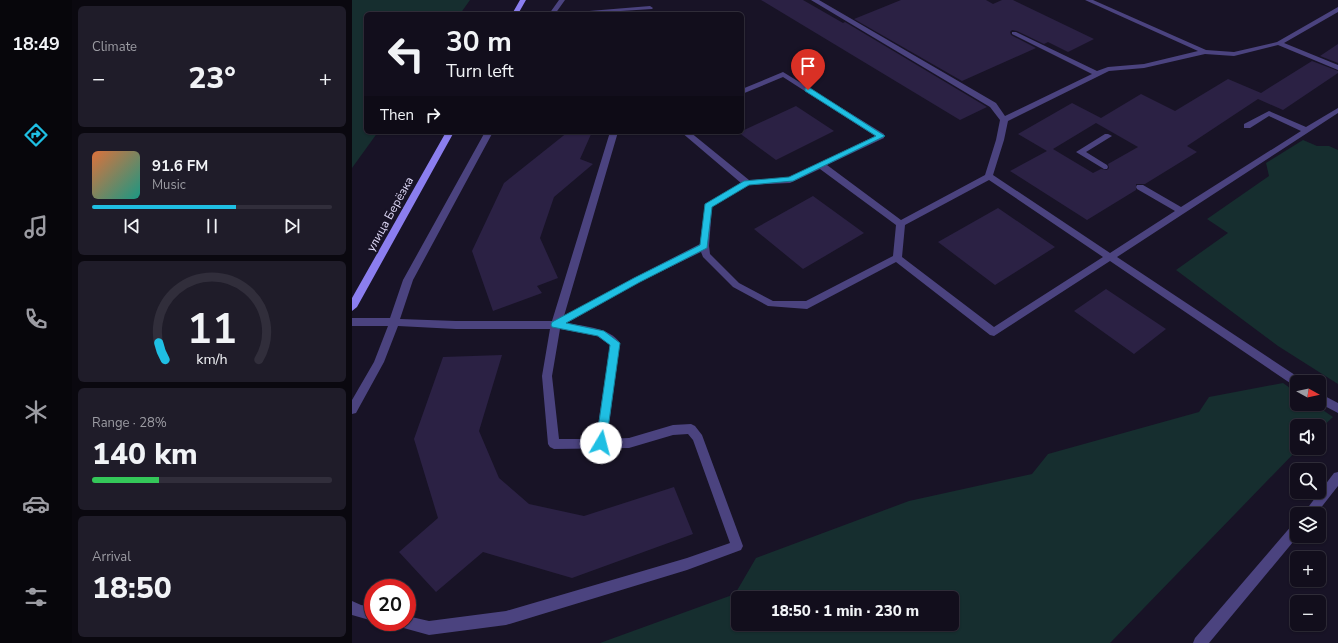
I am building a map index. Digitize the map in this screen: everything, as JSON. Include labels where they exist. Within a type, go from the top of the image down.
[{"type":"main road","points":[[516,12],[523,0]]},
{"type":"main road","name":"улица Берёзка","points":[[352,307],[449,134]]},
{"type":"street","points":[[553,12],[562,0]]},
{"type":"street","points":[[594,12],[611,10],[649,11],[654,0]]},
{"type":"street","points":[[814,0],[993,105],[1004,120],[1000,140],[989,176],[901,224]]},
{"type":"street","points":[[1088,0],[1205,52]]},
{"type":"street","points":[[1004,120],[1108,69],[1144,66],[1205,52],[1234,54],[1279,43],[1338,9]]},
{"type":"street","points":[[1014,33],[1097,74]]},
{"type":"street","points":[[1279,43],[1338,68]]},
{"type":"street","points":[[744,91],[783,74],[881,136],[822,166],[790,180],[747,183],[708,206],[704,246],[706,255],[736,285],[771,304],[806,304],[897,258]]},
{"type":"street","points":[[897,258],[994,332],[1338,110]]},
{"type":"street","points":[[1247,126],[1269,113],[1306,130]]},
{"type":"street","points":[[352,410],[379,362],[408,280],[489,134]]},
{"type":"street","points":[[416,625],[429,628],[506,618],[687,564],[737,546],[698,438],[691,429],[673,430],[629,443],[554,444],[547,376],[556,325],[613,134]]},
{"type":"street","points":[[687,134],[747,183]]},
{"type":"street","points":[[1104,167],[1080,152],[1108,136]]},
{"type":"street","points":[[822,166],[901,224]]},
{"type":"street","points":[[989,176],[1290,377]]},
{"type":"street","points":[[1140,187],[1182,211]]},
{"type":"street","points":[[897,258],[901,224]]},
{"type":"street","points":[[556,325],[637,280],[704,246]]},
{"type":"street","points":[[352,322],[394,322],[456,325],[556,325],[600,333],[615,343],[601,443]]},
{"type":"street","points":[[1326,402],[1338,410]]},
{"type":"street","points":[[1314,507],[1338,477]]},
{"type":"street","points":[[1200,643],[1290,536]]},
{"type":"street","points":[[352,607],[358,611],[364,612]]},
{"type":"green space","points":[[352,0],[470,0],[461,12],[364,12],[364,134],[377,134],[352,168]]},
{"type":"green space","points":[[1303,140],[1317,146],[1329,146],[1338,150],[1338,384],[1278,346],[1176,270],[1228,233],[1207,219],[1269,176],[1266,163]]},
{"type":"green space","points":[[1283,383],[1290,388],[1290,411],[1324,411],[1333,417],[1326,424],[1326,419],[1290,419],[1290,455],[1292,455],[1110,643],[600,643],[731,595],[731,631],[959,631],[959,591],[737,591],[756,558],[909,501],[1032,474],[1048,454],[1199,412],[1209,397]]},
{"type":"building","points":[[761,0],[803,0],[843,23],[845,22],[987,107],[960,120]]},
{"type":"building","points":[[901,0],[986,0],[993,4],[1002,0],[1013,0],[1094,39],[1068,52],[1048,42],[1044,44],[1012,30],[1010,32],[1011,35],[1036,48],[962,81],[854,19]]},
{"type":"building","points":[[1338,44],[1338,63],[1320,56]]},
{"type":"building","points":[[1312,61],[1338,71],[1338,73],[1283,110],[1258,99],[1187,146],[1197,152],[1145,184],[1136,184],[1136,190],[1087,220],[1010,171],[1047,151],[1018,134],[1072,103],[1101,118],[1141,94],[1175,111],[1228,79],[1261,93]],"holes":[[[1096,123],[1138,147],[1108,164],[1109,168],[1107,170],[1101,169],[1093,173],[1053,149]]]},
{"type":"building","points":[[796,106],[834,131],[776,160],[741,134],[744,134],[744,130]]},
{"type":"building","points":[[565,134],[591,134],[580,159],[593,164],[554,197],[540,238],[558,278],[537,286],[542,293],[493,311],[472,251],[504,183]]},
{"type":"building","points":[[813,196],[864,233],[803,269],[754,229]]},
{"type":"building","points":[[998,208],[1055,247],[995,285],[938,242]]},
{"type":"building","points":[[1106,289],[1166,329],[1134,354],[1074,311]]},
{"type":"building","points":[[502,355],[479,431],[499,478],[529,504],[584,516],[674,487],[693,534],[572,578],[483,552],[436,592],[399,552],[438,518],[414,439],[443,357]]},
{"type":"route","points":[[601,443],[615,343],[600,333],[556,325],[637,280],[704,246],[708,206],[747,183],[790,180],[822,166],[881,136],[808,90]]}]
